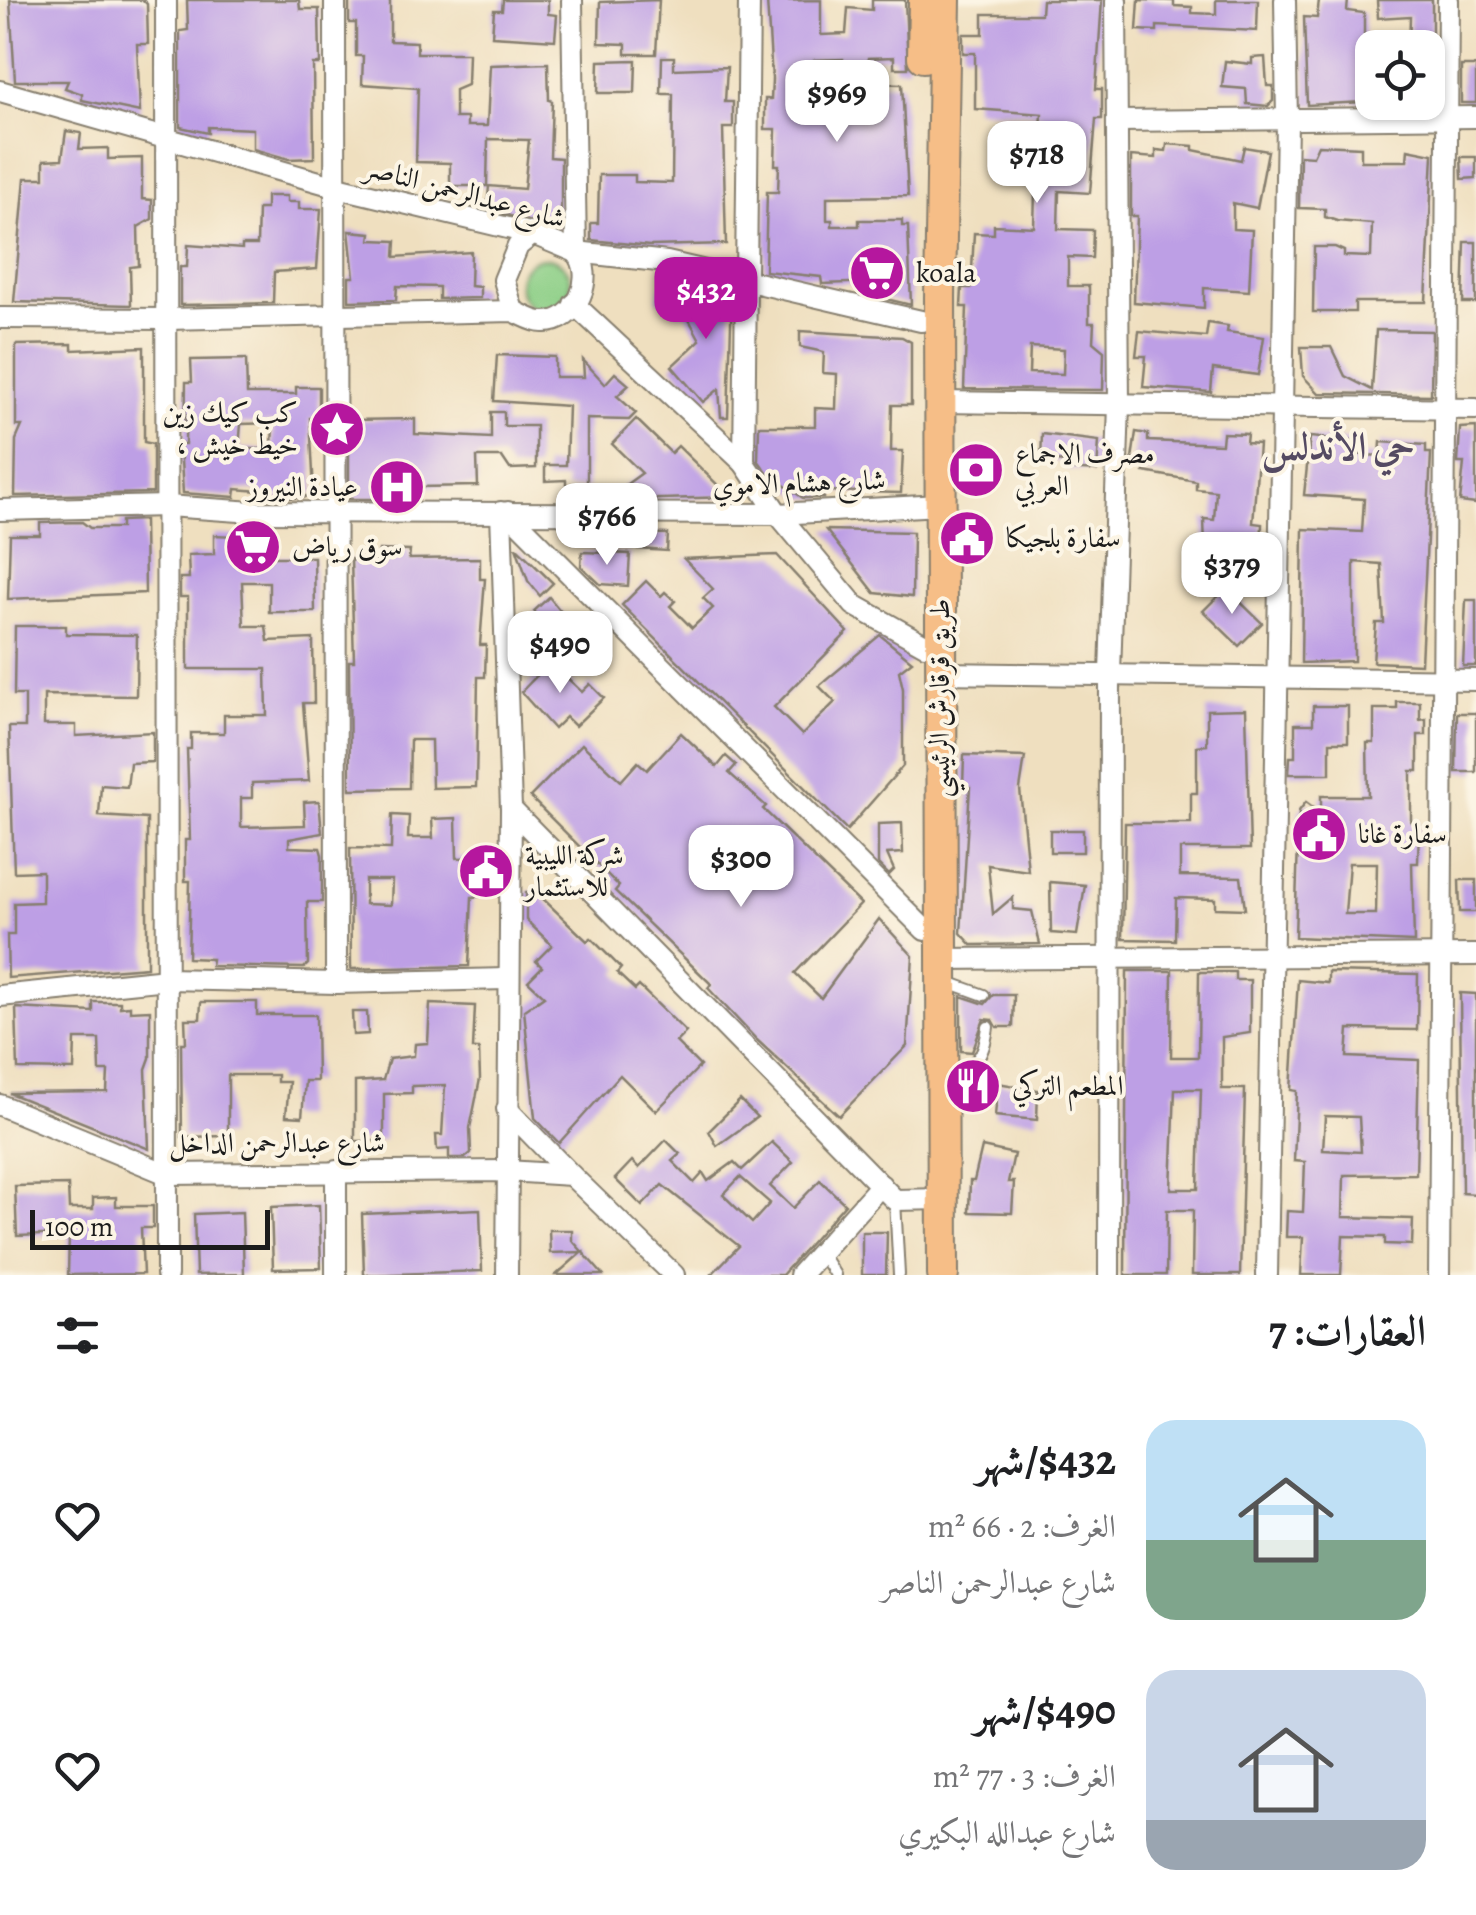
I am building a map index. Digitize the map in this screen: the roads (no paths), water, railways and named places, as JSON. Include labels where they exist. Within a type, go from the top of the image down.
[{"type":"main road","name":"طريق قرقارش الرئيسي","points":[[924,0],[921,320],[941,673],[944,1070],[911,1196],[943,1275]]},
{"type":"main road","name":"طريق قرقارش الرئيسي","points":[[926,1275],[911,1196],[924,930],[925,645],[940,402],[945,0]]},
{"type":"street","points":[[166,0],[167,1275]]},
{"type":"street","points":[[335,0],[334,314],[339,514],[336,983]]},
{"type":"street","points":[[0,318],[167,319],[513,311],[548,323],[574,304],[587,280],[585,262],[576,252],[572,0]]},
{"type":"street","points":[[744,463],[749,0]]},
{"type":"street","points":[[1109,1275],[1110,673],[1120,404],[1116,0]]},
{"type":"street","points":[[1267,1275],[1287,120],[1285,0]]},
{"type":"street","points":[[1439,1275],[1438,954],[1446,679],[1443,408],[1448,0]]},
{"type":"street","name":"شارع عبدالرحمن الناصر","points":[[0,92],[336,187],[533,234],[576,252],[667,262],[748,284],[921,320]]},
{"type":"street","points":[[1120,122],[1476,117]]},
{"type":"street","points":[[513,311],[504,280],[518,246],[533,234]]},
{"type":"street","points":[[574,304],[744,463],[778,514],[854,605],[925,645]]},
{"type":"street","points":[[940,402],[1476,408]]},
{"type":"street","name":"شارع هشام الاموي","points":[[0,510],[167,506],[339,514],[778,514],[933,505]]},
{"type":"street","points":[[504,512],[511,808],[508,1275]]},
{"type":"street","points":[[504,512],[924,930]]},
{"type":"street","points":[[941,673],[1476,680]]},
{"type":"street","points":[[511,808],[911,1196],[821,1253],[800,1275]]},
{"type":"street","points":[[941,969],[1111,958],[1476,954]]},
{"type":"street","points":[[0,996],[168,979],[336,983],[507,980]]},
{"type":"street","name":"شارع عبدالرحمن الداخل","points":[[0,1105],[167,1174],[507,1171],[571,1175]]},
{"type":"street","points":[[507,1109],[674,1275]]},
{"type":"street","points":[[336,1171],[336,1275]]},
{"type":"lane","points":[[941,969],[984,995]]},
{"type":"lane","points":[[944,1070],[970,1068],[980,1058],[988,1027]]},
{"type":"lane","points":[[898,1275],[911,1196]]},
{"type":"lane","points":[[821,1253],[835,1275]]},
{"type":"place","name":"koala","points":[[877,273]]},
{"type":"place","name":"كب كيك زين ، خيط خيش","points":[[337,429]]},
{"type":"place","name":"مصرف الاجماع العربي","points":[[976,470]]},
{"type":"place","name":"عيادة النيروز","points":[[397,487]]},
{"type":"place","name":"سفارة بلجيكا","points":[[967,538]]},
{"type":"place","name":"سوق رياض","points":[[253,547]]},
{"type":"place","name":"سفارة غانا","points":[[1319,834]]},
{"type":"place","name":"شركة الليبية للاستثمار","points":[[486,871]]},
{"type":"place","name":"المطعم التركي","points":[[973,1086]]},
{"type":"district","name":"حي الأندلس","points":[[1338,446]]}]
